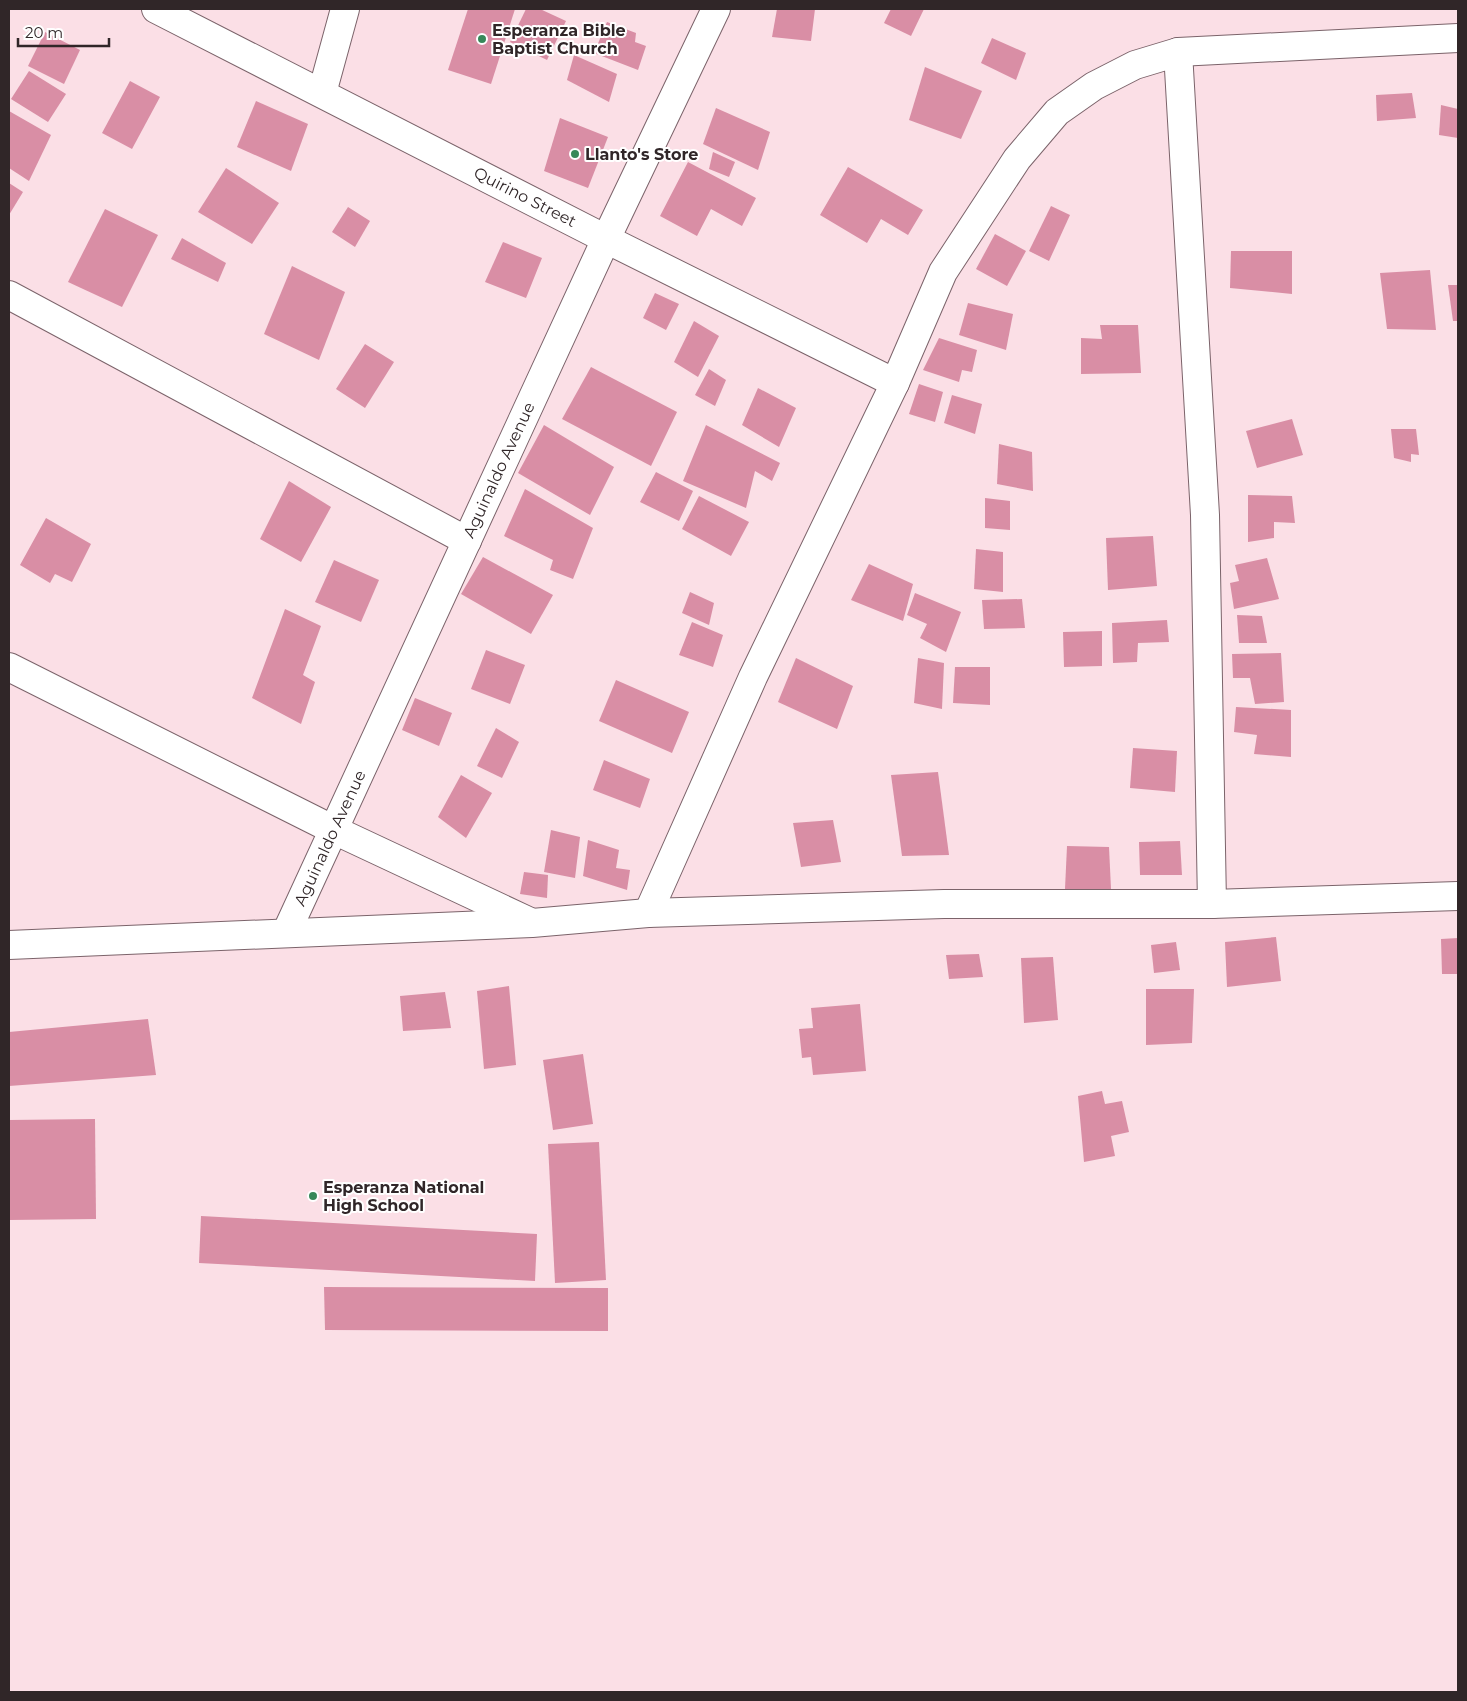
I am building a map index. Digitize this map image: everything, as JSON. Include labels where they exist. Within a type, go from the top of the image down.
[{"type":"street","name":"Quirino Street","points":[[156,9],[606,239],[895,383]]},
{"type":"street","points":[[322,93],[345,9]]},
{"type":"street","name":"Aguinaldo Avenue","points":[[286,934],[606,239],[716,9]]},
{"type":"street","points":[[648,913],[753,677],[895,383],[944,272],[1017,159],[1057,112],[1094,86],[1135,65],[1178,52],[1458,38]]},
{"type":"street","points":[[1178,52],[1205,515],[1212,904]]},
{"type":"street","points":[[9,295],[467,541]]},
{"type":"street","points":[[9,666],[334,830],[532,923]]},
{"type":"street","points":[[9,945],[532,923],[648,913],[944,904],[1212,904],[1458,896]]},
{"type":"building","name":"Esperanza Bible Baptist Church","points":[[468,9],[515,9],[491,84],[448,70]]},
{"type":"building","points":[[526,9],[540,9],[566,21],[547,60],[510,42]]},
{"type":"building","points":[[777,9],[815,9],[811,41],[772,37]]},
{"type":"building","points":[[891,9],[924,9],[911,36],[884,23]]},
{"type":"building","points":[[607,22],[636,33],[635,42],[646,46],[638,70],[594,53]]},
{"type":"building","points":[[45,32],[80,50],[64,84],[28,66]]},
{"type":"building","points":[[992,38],[1026,53],[1016,80],[981,63]]},
{"type":"building","points":[[574,55],[617,74],[609,102],[567,80]]},
{"type":"building","points":[[925,67],[982,91],[961,139],[909,120]]},
{"type":"building","points":[[29,71],[66,94],[48,122],[11,99]]},
{"type":"building","points":[[130,81],[160,97],[132,149],[102,133]]},
{"type":"building","points":[[1412,93],[1416,118],[1377,121],[1376,95]]},
{"type":"building","points":[[256,101],[308,124],[291,171],[237,147]]},
{"type":"building","points":[[1441,105],[1458,109],[1458,138],[1439,135]]},
{"type":"building","points":[[716,108],[770,132],[758,170],[703,144]]},
{"type":"building","points":[[9,111],[51,135],[29,181],[9,168]]},
{"type":"building","name":"Llanto's Store","points":[[560,118],[608,137],[588,188],[544,171]]},
{"type":"building","points":[[713,152],[735,162],[729,177],[709,169]]},
{"type":"building","points":[[688,162],[756,198],[742,226],[711,209],[697,236],[660,216]]},
{"type":"building","points":[[848,167],[923,210],[908,235],[881,219],[867,243],[820,215]]},
{"type":"building","points":[[226,168],[279,203],[252,244],[198,212]]},
{"type":"building","points":[[9,183],[23,192],[9,215]]},
{"type":"building","points":[[1051,206],[1070,215],[1049,261],[1029,251]]},
{"type":"building","points":[[348,207],[370,221],[355,247],[332,232]]},
{"type":"building","points":[[105,209],[158,235],[122,307],[68,282]]},
{"type":"building","points":[[995,234],[1026,251],[1007,286],[976,269]]},
{"type":"building","points":[[182,238],[226,263],[218,282],[171,259]]},
{"type":"building","points":[[503,242],[542,258],[526,298],[485,282]]},
{"type":"building","points":[[1231,251],[1292,251],[1292,294],[1230,288]]},
{"type":"building","points":[[292,266],[345,292],[319,360],[264,334]]},
{"type":"building","points":[[1430,270],[1436,330],[1387,329],[1380,273]]},
{"type":"building","points":[[1448,285],[1458,285],[1458,321],[1453,321]]},
{"type":"building","points":[[655,293],[679,304],[666,330],[643,318]]},
{"type":"building","points":[[968,303],[1013,314],[1006,350],[959,335]]},
{"type":"building","points":[[694,321],[719,336],[698,377],[674,362]]},
{"type":"building","points":[[1100,325],[1138,325],[1141,373],[1081,374],[1081,338],[1102,339]]},
{"type":"building","points":[[939,338],[977,350],[972,372],[962,370],[959,382],[923,370]]},
{"type":"building","points":[[365,344],[394,362],[365,408],[336,389]]},
{"type":"building","points":[[591,367],[677,412],[651,466],[562,419]]},
{"type":"building","points":[[709,369],[726,380],[715,406],[695,395]]},
{"type":"building","points":[[919,384],[943,392],[935,422],[909,414]]},
{"type":"building","points":[[758,388],[796,408],[779,447],[742,425]]},
{"type":"building","points":[[952,395],[982,404],[975,434],[944,423]]},
{"type":"building","points":[[1292,419],[1303,455],[1257,468],[1246,431]]},
{"type":"building","points":[[544,425],[614,467],[590,515],[518,473]]},
{"type":"building","points":[[706,425],[780,463],[772,481],[755,471],[746,508],[683,481]]},
{"type":"building","points":[[1391,429],[1416,429],[1419,455],[1411,454],[1411,462],[1394,458]]},
{"type":"building","points":[[999,444],[1032,452],[1033,491],[997,484]]},
{"type":"building","points":[[656,472],[693,491],[679,521],[640,502]]},
{"type":"building","points":[[289,481],[331,507],[301,562],[260,539]]},
{"type":"building","points":[[525,489],[593,528],[573,579],[550,570],[553,560],[504,536]]},
{"type":"building","points":[[1248,495],[1292,496],[1295,523],[1274,522],[1274,538],[1248,542]]},
{"type":"building","points":[[699,496],[749,522],[731,556],[682,529]]},
{"type":"building","points":[[985,498],[1010,501],[1010,530],[985,528]]},
{"type":"building","points":[[46,518],[91,544],[72,582],[55,574],[50,583],[20,565]]},
{"type":"building","points":[[1153,536],[1157,586],[1108,590],[1106,538]]},
{"type":"building","points":[[976,549],[1003,552],[1003,592],[974,589]]},
{"type":"building","points":[[483,557],[553,595],[531,634],[461,594]]},
{"type":"building","points":[[1267,558],[1279,599],[1234,609],[1230,583],[1239,581],[1235,565]]},
{"type":"building","points":[[334,560],[379,580],[361,622],[315,602]]},
{"type":"building","points":[[869,564],[913,584],[903,621],[851,600]]},
{"type":"building","points":[[690,592],[714,603],[709,625],[682,613]]},
{"type":"building","points":[[915,593],[961,612],[946,652],[920,638],[927,624],[907,615]]},
{"type":"building","points":[[1022,599],[1025,628],[984,629],[982,600]]},
{"type":"building","points":[[285,609],[321,626],[303,675],[315,682],[301,724],[252,698]]},
{"type":"building","points":[[1237,615],[1262,616],[1267,643],[1239,643]]},
{"type":"building","points":[[1167,620],[1169,642],[1138,643],[1137,662],[1113,663],[1112,623]]},
{"type":"building","points":[[692,622],[723,635],[713,667],[679,655]]},
{"type":"building","points":[[1102,631],[1102,666],[1064,667],[1063,632]]},
{"type":"building","points":[[486,650],[525,665],[510,704],[471,689]]},
{"type":"building","points":[[1281,653],[1284,702],[1255,704],[1250,678],[1233,678],[1232,654]]},
{"type":"building","points":[[796,658],[853,686],[837,729],[778,702]]},
{"type":"building","points":[[918,658],[944,663],[942,709],[914,703]]},
{"type":"building","points":[[955,667],[990,667],[990,705],[953,703]]},
{"type":"building","points":[[616,680],[689,712],[672,753],[599,721]]},
{"type":"building","points":[[415,698],[452,713],[439,746],[402,730]]},
{"type":"building","points":[[1236,707],[1291,710],[1291,757],[1254,754],[1257,735],[1234,732]]},
{"type":"building","points":[[496,728],[519,742],[502,778],[477,766]]},
{"type":"building","points":[[1133,748],[1177,751],[1175,792],[1130,788]]},
{"type":"building","points":[[604,760],[650,779],[640,808],[593,790]]},
{"type":"building","points":[[938,772],[949,855],[902,856],[891,775]]},
{"type":"building","points":[[461,775],[492,793],[466,838],[438,817]]},
{"type":"building","points":[[833,820],[841,862],[801,867],[793,823]]},
{"type":"building","points":[[551,830],[580,837],[575,878],[544,872]]},
{"type":"building","points":[[588,840],[619,850],[616,868],[630,870],[627,890],[583,876]]},
{"type":"building","points":[[1180,841],[1182,875],[1140,875],[1139,842]]},
{"type":"building","points":[[1067,846],[1109,847],[1111,889],[1065,889]]},
{"type":"building","points":[[524,872],[548,875],[547,898],[520,894]]},
{"type":"building","points":[[1276,937],[1281,981],[1227,987],[1225,942]]},
{"type":"building","points":[[1458,938],[1458,974],[1442,974],[1441,939]]},
{"type":"building","points":[[1176,942],[1180,970],[1154,973],[1151,945]]},
{"type":"building","points":[[979,954],[983,977],[949,979],[946,955]]},
{"type":"building","points":[[1053,957],[1058,1020],[1024,1023],[1021,958]]},
{"type":"building","points":[[509,986],[516,1065],[484,1069],[477,991]]},
{"type":"building","points":[[1146,989],[1194,989],[1192,1043],[1146,1045]]},
{"type":"building","points":[[445,992],[451,1028],[403,1031],[400,996]]},
{"type":"building","points":[[860,1004],[866,1071],[813,1075],[811,1057],[802,1058],[799,1029],[813,1028],[811,1008]]},
{"type":"building","points":[[148,1019],[156,1075],[9,1086],[9,1032]]},
{"type":"building","points":[[583,1054],[593,1124],[553,1130],[543,1060]]},
{"type":"building","points":[[1102,1091],[1105,1104],[1122,1101],[1129,1132],[1111,1136],[1115,1156],[1084,1162],[1078,1096]]},
{"type":"building","points":[[95,1119],[96,1219],[9,1220],[9,1120]]},
{"type":"building","points":[[599,1142],[606,1280],[555,1283],[548,1144]]},
{"type":"building","points":[[201,1216],[537,1234],[535,1281],[199,1263]]},
{"type":"building","points":[[324,1287],[608,1288],[608,1331],[325,1330]]},
{"type":"place","name":"Esperanza Bible Baptist Church","points":[[482,39]]},
{"type":"place","name":"Llanto's Store","points":[[575,154]]},
{"type":"place","name":"Esperanza National High School","points":[[313,1196]]}]
